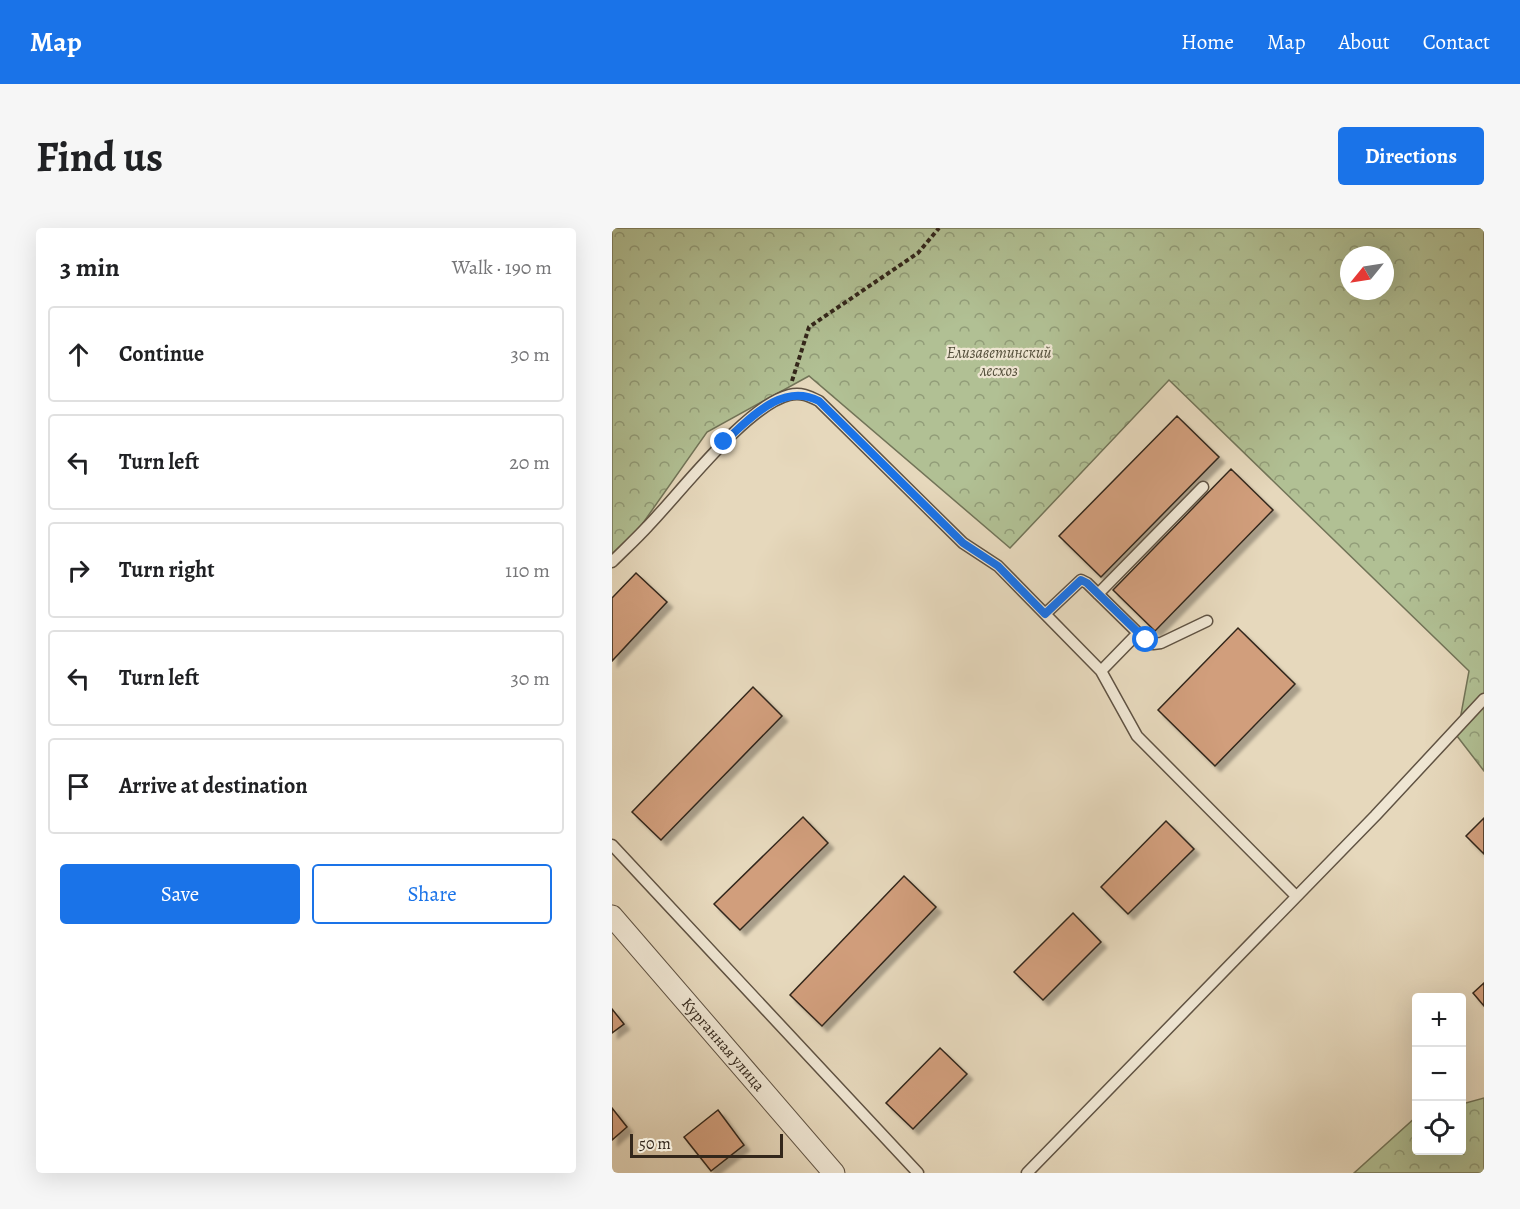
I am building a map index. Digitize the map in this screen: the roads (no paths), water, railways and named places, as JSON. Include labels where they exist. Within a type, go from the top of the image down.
[{"type":"street","name":"Курганная улица","points":[[612,916],[834,1173]]},
{"type":"lane","points":[[612,562],[648,527],[724,442],[758,412],[788,395],[805,394],[819,401],[963,543],[998,566],[1101,671],[1137,736],[1296,896]]},
{"type":"lane","points":[[1098,594],[1203,487]]},
{"type":"lane","points":[[1045,614],[1081,580],[1153,644],[1161,643],[1207,621]]},
{"type":"lane","points":[[1101,671],[1138,633]]},
{"type":"lane","points":[[1027,1173],[1484,699]]},
{"type":"lane","points":[[612,845],[918,1173]]},
{"type":"park label","name":"Елизаветинский лесхоз","points":[[999,362]]}]
